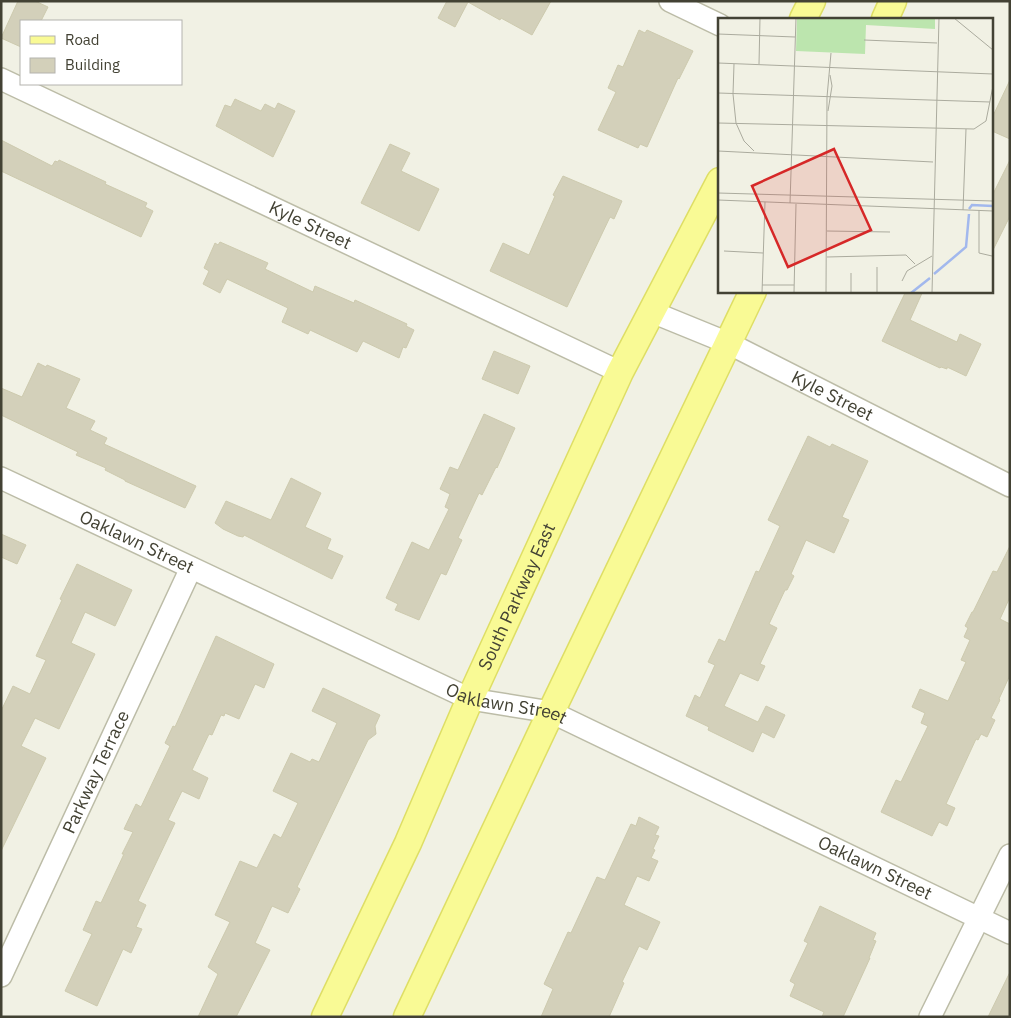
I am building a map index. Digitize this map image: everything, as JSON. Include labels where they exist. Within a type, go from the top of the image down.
[{"type":"main road","points":[[804,18],[812,1]]},
{"type":"main road","points":[[885,18],[893,1]]},
{"type":"main road","name":"South Parkway East","points":[[324,1017],[408,843],[470,699],[620,372],[718,185]]},
{"type":"main road","points":[[407,1017],[550,712],[753,292]]},
{"type":"street","points":[[670,1],[718,24]]},
{"type":"street","name":"Kyle Street","points":[[1,78],[620,372]]},
{"type":"street","name":"Kyle Street","points":[[652,312],[728,343],[1010,486]]},
{"type":"street","name":"Oaklawn Street","points":[[1,478],[470,699],[550,712],[1010,933]]},
{"type":"street","name":"Parkway Terrace","points":[[1,976],[191,568]]},
{"type":"street","points":[[930,1017],[1010,855]]},
{"type":"building","points":[[18,1],[35,1],[48,7],[42,20],[20,20],[20,47],[1,38]]},
{"type":"building","points":[[447,1],[551,1],[532,35],[468,2],[455,27],[438,18]]},
{"type":"building","points":[[639,30],[645,33],[647,30],[693,51],[678,78],[647,147],[640,144],[638,148],[598,130],[616,92],[608,88],[618,65],[623,67]]},
{"type":"building","points":[[1010,80],[1010,139],[994,132],[994,114]]},
{"type":"building","points":[[235,99],[261,111],[265,104],[275,109],[278,103],[295,111],[273,157],[216,126],[225,105],[231,107]]},
{"type":"building","points":[[1,140],[52,166],[55,161],[58,162],[59,160],[147,203],[145,207],[153,211],[141,237],[1,171]]},
{"type":"building","points":[[390,144],[410,153],[401,171],[439,189],[419,231],[361,203]]},
{"type":"building","points":[[1010,160],[1010,216],[994,248],[994,192]]},
{"type":"building","points":[[563,176],[622,201],[614,219],[610,217],[567,307],[490,271],[503,243],[529,255],[555,196],[553,195]]},
{"type":"building","points":[[220,242],[268,263],[265,269],[313,292],[315,286],[354,303],[355,300],[407,324],[406,326],[414,330],[406,348],[403,347],[399,358],[363,341],[357,352],[310,330],[308,334],[282,322],[288,308],[227,279],[220,293],[203,284],[209,271],[204,268],[215,243],[218,245]]},
{"type":"building","points":[[906,292],[923,292],[910,320],[957,342],[960,334],[981,344],[966,376],[947,367],[947,369],[940,368],[882,341]]},
{"type":"building","points":[[494,351],[530,366],[518,394],[482,379]]},
{"type":"building","points":[[38,363],[80,379],[66,408],[95,421],[90,430],[107,438],[104,444],[196,486],[185,508],[125,481],[105,470],[106,468],[76,455],[78,452],[1,415],[1,388],[22,397]]},
{"type":"building","points":[[484,414],[515,428],[497,468],[482,495],[479,493],[458,538],[462,540],[446,575],[441,573],[419,620],[395,610],[398,604],[386,598],[412,542],[429,550],[449,509],[445,507],[450,494],[440,489],[450,467],[458,470]]},
{"type":"building","points":[[808,436],[830,447],[832,444],[868,461],[842,517],[849,520],[834,553],[806,540],[791,574],[794,576],[787,590],[785,590],[769,624],[777,628],[760,664],[765,666],[758,681],[740,673],[724,706],[758,722],[766,706],[785,715],[774,738],[762,732],[753,752],[708,730],[709,727],[686,716],[695,695],[700,698],[715,665],[708,662],[719,639],[725,642],[756,571],[759,572],[780,526],[768,520]]},
{"type":"building","points":[[291,478],[321,493],[305,527],[331,539],[327,549],[343,556],[332,579],[244,535],[243,537],[238,536],[223,529],[215,523],[226,501],[271,520]]},
{"type":"building","points":[[1,534],[26,545],[17,564],[1,557]]},
{"type":"building","points":[[1010,546],[1010,597],[1000,619],[1010,624],[1010,675],[991,718],[995,720],[987,737],[981,734],[978,740],[976,739],[946,804],[955,808],[947,826],[939,822],[932,836],[881,812],[896,780],[901,782],[928,726],[921,723],[925,713],[912,707],[920,689],[948,701],[966,662],[961,660],[970,640],[964,637],[968,628],[965,626],[993,571],[997,572]]},
{"type":"building","points":[[77,564],[132,590],[115,626],[85,612],[71,643],[95,654],[59,729],[35,718],[21,746],[46,758],[1,851],[1,711],[13,686],[30,694],[46,660],[36,656]]},
{"type":"building","points":[[216,636],[274,664],[264,688],[255,684],[239,719],[225,713],[224,716],[221,715],[212,735],[209,734],[192,770],[208,778],[199,799],[182,791],[168,820],[175,823],[138,901],[146,905],[136,927],[142,929],[131,953],[123,949],[97,1006],[65,991],[92,934],[83,930],[96,901],[101,903],[124,854],[122,854],[133,832],[124,829],[136,804],[141,807],[170,746],[165,743],[173,726],[175,727]]},
{"type":"building","points":[[323,688],[380,715],[375,726],[376,734],[368,740],[297,887],[300,889],[288,913],[272,906],[255,943],[270,950],[236,1017],[198,1017],[218,974],[208,967],[230,922],[215,915],[240,861],[257,868],[274,834],[281,838],[298,803],[273,791],[291,753],[310,762],[312,759],[319,762],[337,723],[312,711]]},
{"type":"building","points":[[639,817],[659,827],[655,835],[659,836],[651,858],[658,861],[649,881],[637,876],[624,905],[660,922],[647,950],[639,946],[622,982],[624,983],[609,1017],[541,1017],[553,989],[544,984],[568,932],[571,933],[597,877],[605,880],[631,824],[636,826]]},
{"type":"building","points":[[820,906],[876,933],[873,940],[876,941],[870,958],[843,1017],[822,1017],[824,1012],[790,996],[795,984],[790,981],[808,943],[804,941]]},
{"type":"building","points":[[1010,972],[1010,1017],[988,1017]]}]
